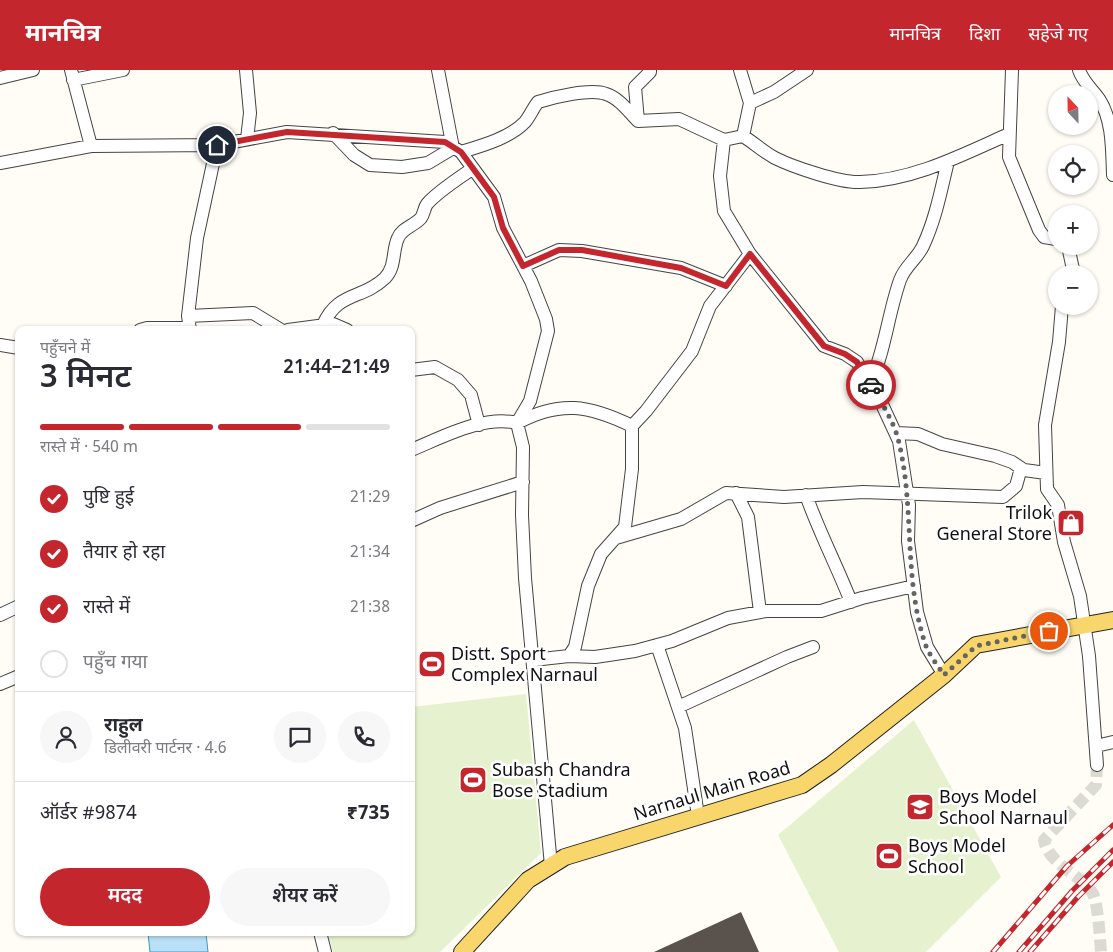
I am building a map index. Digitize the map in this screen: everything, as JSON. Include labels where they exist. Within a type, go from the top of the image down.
[{"type":"main road","name":"Narnaul Main Road","points":[[469,949],[528,880],[565,857],[802,785],[831,765],[944,675],[976,646],[1113,620]]},
{"type":"street","points":[[0,78],[33,70]]},
{"type":"street","points":[[92,146],[72,75],[123,70]]},
{"type":"street","points":[[246,70],[250,113],[247,139]]},
{"type":"street","points":[[438,70],[457,150]]},
{"type":"street","points":[[638,121],[635,87],[650,70]]},
{"type":"street","points":[[740,70],[750,103],[743,136]]},
{"type":"street","points":[[750,103],[774,92],[807,70]]},
{"type":"street","points":[[1012,70],[1009,157],[1038,230],[1044,237],[1048,237]]},
{"type":"street","points":[[1079,70],[1081,77],[1100,100],[1111,123],[1113,175]]},
{"type":"street","points":[[333,133],[354,155],[370,165],[402,167],[428,163],[457,150],[484,145],[510,132],[524,122],[538,102],[565,94],[605,93],[618,100],[638,121],[678,119],[724,140],[743,136],[775,158],[820,174],[858,182],[896,178],[948,161],[1009,134]]},
{"type":"street","points":[[0,164],[92,146],[217,145],[287,132],[333,133],[445,142],[457,150],[472,168],[494,197],[503,228],[523,266],[546,319],[548,331],[530,401],[517,423],[523,448],[523,542],[551,866]]},
{"type":"street","points":[[724,140],[720,176],[724,212],[750,254],[824,346],[845,354],[857,362],[899,441],[908,495],[908,541],[917,612],[927,647],[944,675]]},
{"type":"street","points":[[217,145],[197,238],[189,325],[253,313],[274,326]]},
{"type":"street","points":[[870,384],[879,365],[894,296],[904,269],[922,249],[934,221],[948,161]]},
{"type":"street","points":[[323,325],[330,310],[344,300],[370,289],[386,277],[394,263],[398,239],[421,218],[427,204],[472,168]]},
{"type":"street","points":[[523,266],[559,250],[582,250],[681,268],[726,286]]},
{"type":"street","points":[[568,656],[575,647],[588,586],[601,554],[625,527],[632,469],[632,426],[646,412],[692,351],[710,306],[750,254]]},
{"type":"street","points":[[1061,315],[1059,342],[1045,425],[1047,489],[1058,505],[1064,542],[1086,624],[1097,766]]},
{"type":"street","points":[[316,326],[334,324],[338,326]]},
{"type":"street","points":[[0,345],[15,347]]},
{"type":"street","points":[[415,369],[435,366],[458,380],[470,395],[479,425]]},
{"type":"street","points":[[415,449],[479,425],[503,420],[517,423],[534,414],[559,407],[582,407],[610,415],[632,426]]},
{"type":"street","points":[[896,434],[918,434],[942,444],[995,456],[1021,468],[1046,473]]},
{"type":"street","points":[[616,538],[681,519],[726,493],[784,497],[863,492],[1003,497],[1016,486],[1021,468]]},
{"type":"street","points":[[415,519],[440,508],[523,482]]},
{"type":"street","points":[[736,493],[748,517],[760,612]]},
{"type":"street","points":[[806,495],[851,602]]},
{"type":"street","points":[[533,660],[568,656],[595,657],[635,651],[657,645],[728,618],[760,612],[821,611],[914,586]]},
{"type":"street","points":[[0,615],[15,608]]},
{"type":"street","points":[[657,645],[684,728],[698,816]]},
{"type":"street","points":[[678,707],[787,656],[813,647]]},
{"type":"street","points":[[0,684],[15,678]]},
{"type":"street","points":[[1096,746],[1113,742]]},
{"type":"street","points":[[321,936],[325,952]]},
{"type":"green space","name":"Subash Chandra Bose Stadium","points":[[526,694],[541,853],[440,952],[333,952],[329,936],[415,936],[415,707]]},
{"type":"green space","name":"Boys Model School","points":[[914,720],[1001,877],[926,952],[839,952],[778,835]]},
{"type":"water","points":[[148,936],[206,936],[208,952],[150,952]]},
{"type":"building","points":[[741,912],[759,952],[654,952]]},
{"type":"tunnel","points":[[1097,765],[1096,785],[1044,840],[1052,856],[1082,881],[1093,894],[1101,952]]},
{"type":"railway","points":[[993,952],[1067,866],[1113,825]]},
{"type":"railway","points":[[1019,952],[1072,891],[1113,850]]},
{"type":"railway","points":[[1030,952],[1078,897],[1113,862]]},
{"type":"way so far","points":[[871,385],[899,441],[909,506],[908,541],[917,612],[927,647],[944,675],[976,646],[1049,631]]},
{"type":"place","name":"Trilok General Store","points":[[1071,523]]},
{"type":"place","name":"Distt. Sport Complex Narnaul","points":[[432,664]]},
{"type":"place","name":"Subash Chandra Bose Stadium","points":[[473,780]]},
{"type":"place","name":"Boys Model School Narnaul","points":[[920,807]]},
{"type":"place","name":"Boys Model School","points":[[889,856]]},
{"type":"route","points":[[217,145],[287,132],[333,133],[374,138],[445,142],[461,152],[494,197],[503,228],[523,266],[559,250],[582,250],[681,268],[726,286],[750,254],[824,346],[845,354],[857,362],[871,385]]}]
